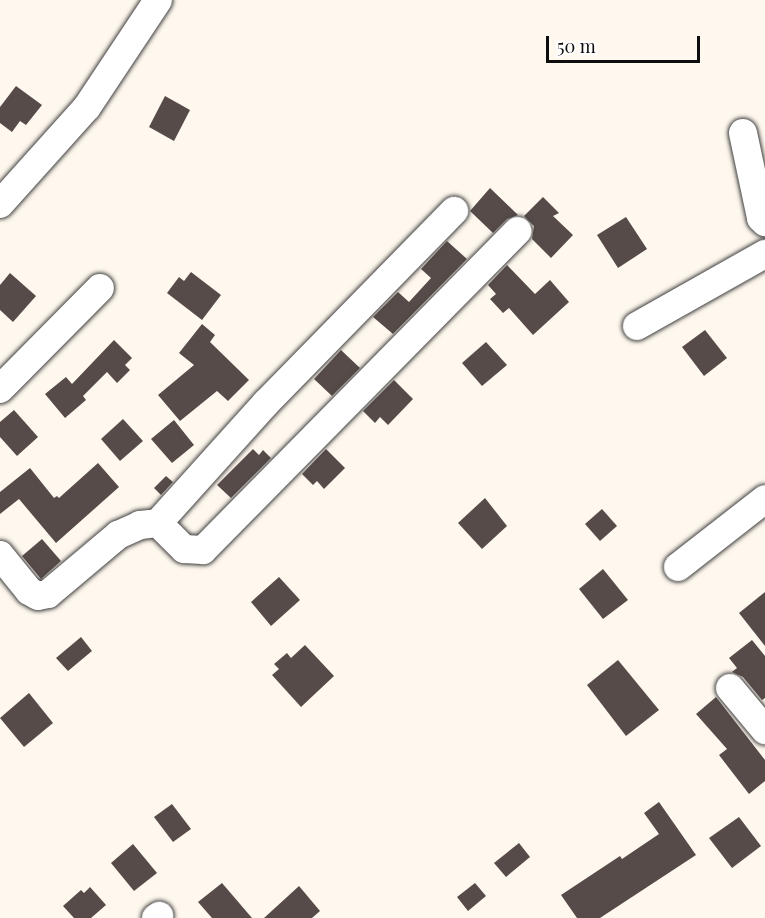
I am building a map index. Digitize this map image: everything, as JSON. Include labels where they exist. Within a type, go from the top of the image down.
[{"type":"street","points":[[0,204],[87,107],[158,0]]},
{"type":"street","points":[[743,134],[761,218],[765,222]]},
{"type":"street","points":[[0,555],[29,591],[38,596],[48,594],[118,535],[140,525],[158,523],[266,403],[454,211]]},
{"type":"street","points":[[158,523],[184,549],[203,549],[518,231]]},
{"type":"street","points":[[637,327],[765,254]]},
{"type":"street","points":[[0,389],[100,288]]},
{"type":"street","points":[[678,567],[765,499]]},
{"type":"street","points":[[730,688],[765,730]]},
{"type":"building","points":[[16,86],[42,105],[26,125],[20,121],[12,132],[0,123],[0,107]]},
{"type":"building","points":[[165,96],[190,110],[174,141],[149,127]]},
{"type":"building","points":[[490,188],[518,215],[507,219],[493,233],[470,211]]},
{"type":"building","points":[[543,197],[559,213],[553,216],[573,235],[551,258],[532,239],[534,226],[524,216]]},
{"type":"building","points":[[626,217],[647,249],[618,268],[597,235]]},
{"type":"building","points":[[447,241],[467,259],[393,334],[373,317],[398,292],[409,302],[431,278],[421,269]]},
{"type":"building","points":[[507,265],[535,294],[550,280],[569,302],[533,335],[509,308],[503,313],[490,299],[496,294],[488,285]]},
{"type":"building","points":[[191,272],[221,295],[202,320],[167,293],[179,277],[184,281]]},
{"type":"building","points":[[10,273],[36,296],[13,322],[0,310],[0,285]]},
{"type":"building","points":[[202,324],[215,335],[210,342],[249,380],[228,401],[217,391],[180,421],[158,395],[194,365],[179,353]]},
{"type":"building","points":[[705,330],[727,358],[704,376],[682,347]]},
{"type":"building","points":[[114,340],[132,358],[125,365],[130,370],[117,383],[107,372],[83,396],[86,400],[65,418],[45,394],[66,377],[72,384]]},
{"type":"building","points":[[486,342],[507,365],[482,386],[462,363]]},
{"type":"building","points":[[341,350],[360,368],[332,396],[314,379]]},
{"type":"building","points":[[394,380],[413,399],[388,425],[380,417],[375,423],[363,411]]},
{"type":"building","points":[[14,410],[38,437],[17,456],[0,437],[0,422]]},
{"type":"building","points":[[123,419],[143,441],[120,461],[101,439]]},
{"type":"building","points":[[174,420],[194,445],[172,463],[151,439]]},
{"type":"building","points":[[253,449],[259,455],[263,450],[271,458],[231,498],[217,485]]},
{"type":"building","points":[[326,449],[345,468],[324,489],[317,481],[313,485],[302,474]]},
{"type":"building","points":[[98,463],[119,487],[56,543],[19,499],[0,514],[0,492],[30,468],[54,498],[57,496],[59,498]]},
{"type":"building","points":[[166,476],[173,482],[161,495],[154,488]]},
{"type":"building","points":[[485,498],[507,526],[482,549],[458,523]]},
{"type":"building","points":[[602,509],[617,526],[600,541],[585,524]]},
{"type":"building","points":[[42,539],[61,561],[41,579],[22,556]]},
{"type":"building","points":[[603,569],[628,600],[603,619],[579,589]]},
{"type":"building","points":[[279,577],[300,600],[271,626],[251,602]]},
{"type":"building","points":[[765,592],[765,646],[739,613]]},
{"type":"building","points":[[81,637],[92,651],[68,671],[56,658]]},
{"type":"building","points":[[752,640],[765,656],[765,698],[762,700],[743,677],[732,672],[737,668],[729,658]]},
{"type":"building","points":[[305,645],[334,676],[301,707],[272,675],[279,669],[274,664],[287,653],[291,658]]},
{"type":"building","points":[[618,660],[659,710],[626,736],[587,685]]},
{"type":"building","points":[[29,693],[53,723],[24,747],[0,718]]},
{"type":"building","points":[[716,697],[765,760],[765,781],[749,794],[719,755],[727,749],[696,714]]},
{"type":"building","points":[[659,802],[696,855],[600,918],[577,918],[561,895],[620,856],[622,859],[659,834],[644,813]]},
{"type":"building","points":[[172,804],[191,829],[173,842],[154,817]]},
{"type":"building","points":[[739,817],[761,846],[732,868],[709,838]]},
{"type":"building","points":[[519,843],[530,857],[506,877],[494,863]]},
{"type":"building","points":[[133,844],[157,873],[134,891],[111,863]]},
{"type":"building","points":[[222,883],[252,918],[212,918],[198,902]]},
{"type":"building","points":[[475,883],[486,896],[468,911],[457,897]]},
{"type":"building","points":[[299,886],[320,911],[312,918],[264,918]]},
{"type":"building","points":[[90,887],[106,905],[91,918],[74,918],[63,906],[81,890],[84,893]]}]
